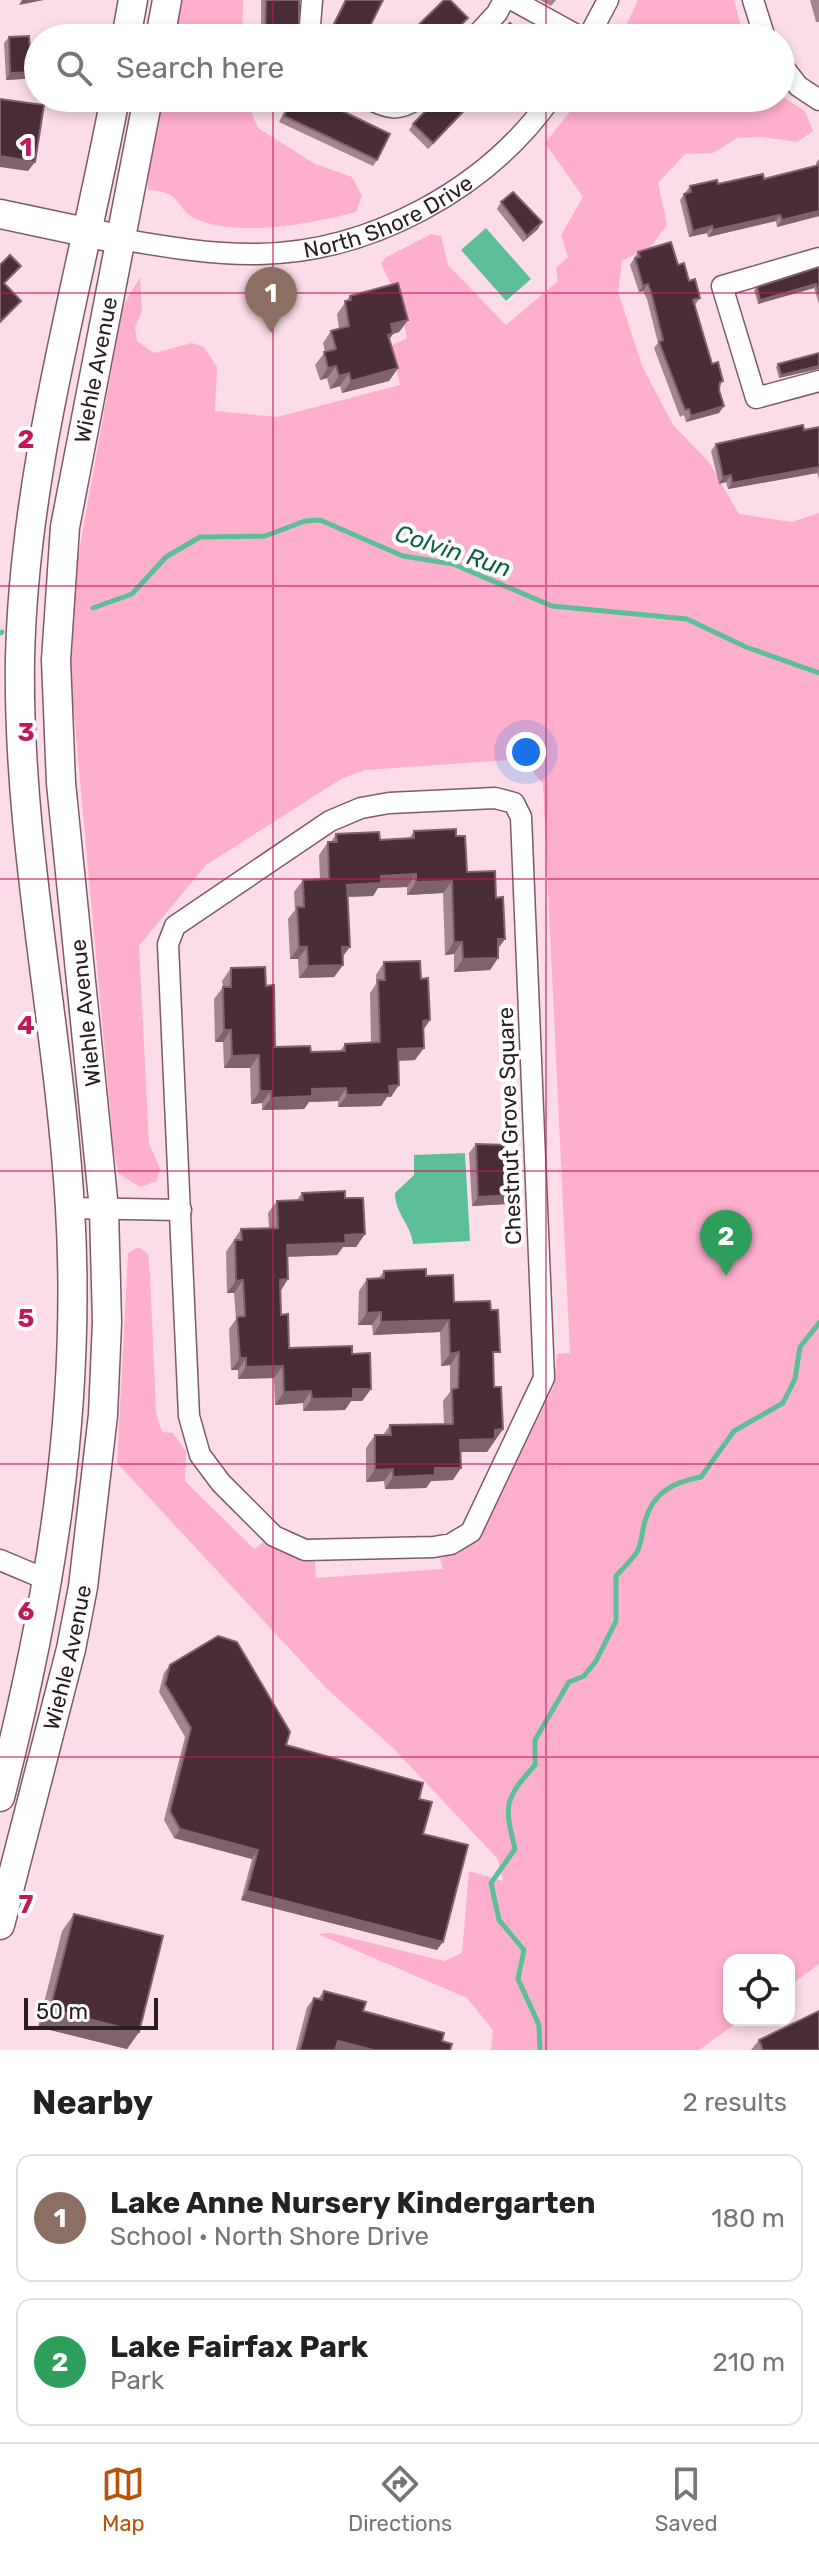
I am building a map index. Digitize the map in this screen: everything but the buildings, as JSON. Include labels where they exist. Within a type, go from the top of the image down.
[{"type":"main road","points":[[129,24],[133,0]]},
{"type":"main road","points":[[163,24],[167,0]]},
{"type":"main road","name":"Wiehle Avenue","points":[[0,1797],[50,1581],[68,1414],[70,1208],[26,786],[20,661],[31,525],[112,112]]},
{"type":"main road","name":"Wiehle Avenue","points":[[0,1925],[71,1649],[83,1587],[103,1415],[107,1322],[104,1209],[60,770],[56,660],[65,527],[145,112]]},
{"type":"main road","name":"North Shore Drive","points":[[0,214],[120,239]]},
{"type":"street","points":[[310,24],[312,0]]},
{"type":"street","points":[[485,24],[504,0]]},
{"type":"street","points":[[513,0],[558,24]]},
{"type":"street","points":[[593,24],[608,0]]},
{"type":"street","points":[[753,0],[761,24]]},
{"type":"street","points":[[795,82],[819,100]]},
{"type":"street","name":"North Shore Drive","points":[[120,239],[195,252],[263,254],[363,235],[424,208],[479,173],[507,148],[539,112]]},
{"type":"street","points":[[819,258],[722,286],[756,398],[819,381]]},
{"type":"street","name":"Chestnut Grove Square","points":[[495,798],[514,803],[521,817],[544,1378],[471,1532],[451,1544],[434,1547],[305,1550],[274,1536],[221,1483],[200,1455],[189,1416],[181,1210],[168,965],[168,944],[175,926],[330,821],[361,808],[451,799],[495,798]]},
{"type":"street","points":[[70,1208],[181,1210]]},
{"type":"street","points":[[0,1560],[50,1581]]},
{"type":"shaded area","points":[[180,0],[243,0],[242,24],[175,24]]},
{"type":"shaded area","points":[[638,0],[734,0],[740,24],[627,24]]},
{"type":"shaded area","points":[[795,105],[805,111],[813,131],[797,142],[762,137],[737,138],[713,153],[685,154],[658,183],[667,225],[651,246],[622,261],[618,292],[643,368],[673,425],[709,462],[739,514],[792,522],[819,513],[819,1964],[795,1982],[795,1954],[723,1954],[723,2026],[733,2026],[699,2050],[491,2050],[493,2030],[467,1998],[318,1934],[331,1933],[444,1961],[462,1953],[469,1871],[503,1881],[498,1859],[393,1748],[326,1688],[117,1463],[128,1253],[139,1247],[148,1254],[156,1413],[162,1432],[173,1433],[186,1451],[185,1481],[254,1549],[263,1543],[315,1562],[316,1578],[443,1569],[440,1559],[473,1542],[489,1519],[554,1386],[557,1354],[570,1353],[543,784],[523,759],[365,770],[341,779],[206,865],[139,946],[149,1144],[160,1168],[157,1181],[140,1187],[119,1174],[114,1153],[70,671],[76,568],[123,306],[140,277],[142,311],[135,327],[137,341],[154,353],[192,343],[204,347],[217,367],[215,411],[277,417],[400,385],[391,346],[407,338],[399,300],[381,264],[385,258],[431,234],[441,236],[448,265],[506,325],[558,281],[556,268],[568,257],[561,235],[583,197],[545,143],[570,112],[795,112]]},
{"type":"shaded area","points":[[157,112],[251,112],[258,128],[315,164],[352,177],[362,196],[356,212],[318,221],[256,228],[216,225],[191,216],[168,194],[148,190],[147,163]]},
{"type":"shaded area","points":[[486,228],[531,279],[506,301],[461,250]]},
{"type":"shaded area","points":[[465,1153],[470,1241],[413,1244],[395,1193],[414,1175],[414,1155]]},
{"type":"waterway","name":"Colvin Run","points":[[93,608],[132,594],[166,557],[200,537],[265,536],[305,521],[320,520],[403,556],[453,564],[552,606],[687,619],[746,647],[819,673]]},
{"type":"waterway","points":[[540,2050],[539,2025],[518,1979],[524,1950],[499,1920],[491,1883],[515,1849],[508,1812],[512,1795],[535,1765],[535,1740],[569,1682],[584,1676],[596,1661],[616,1621],[616,1576],[637,1552],[653,1503],[674,1485],[701,1477],[734,1431],[783,1403],[795,1379],[800,1347],[819,1323]]},
{"type":"place","name":"Lake Anne Nursery Kindergarten","points":[[271,333]]},
{"type":"place","name":"Lake Fairfax Park","points":[[726,1276]]}]
